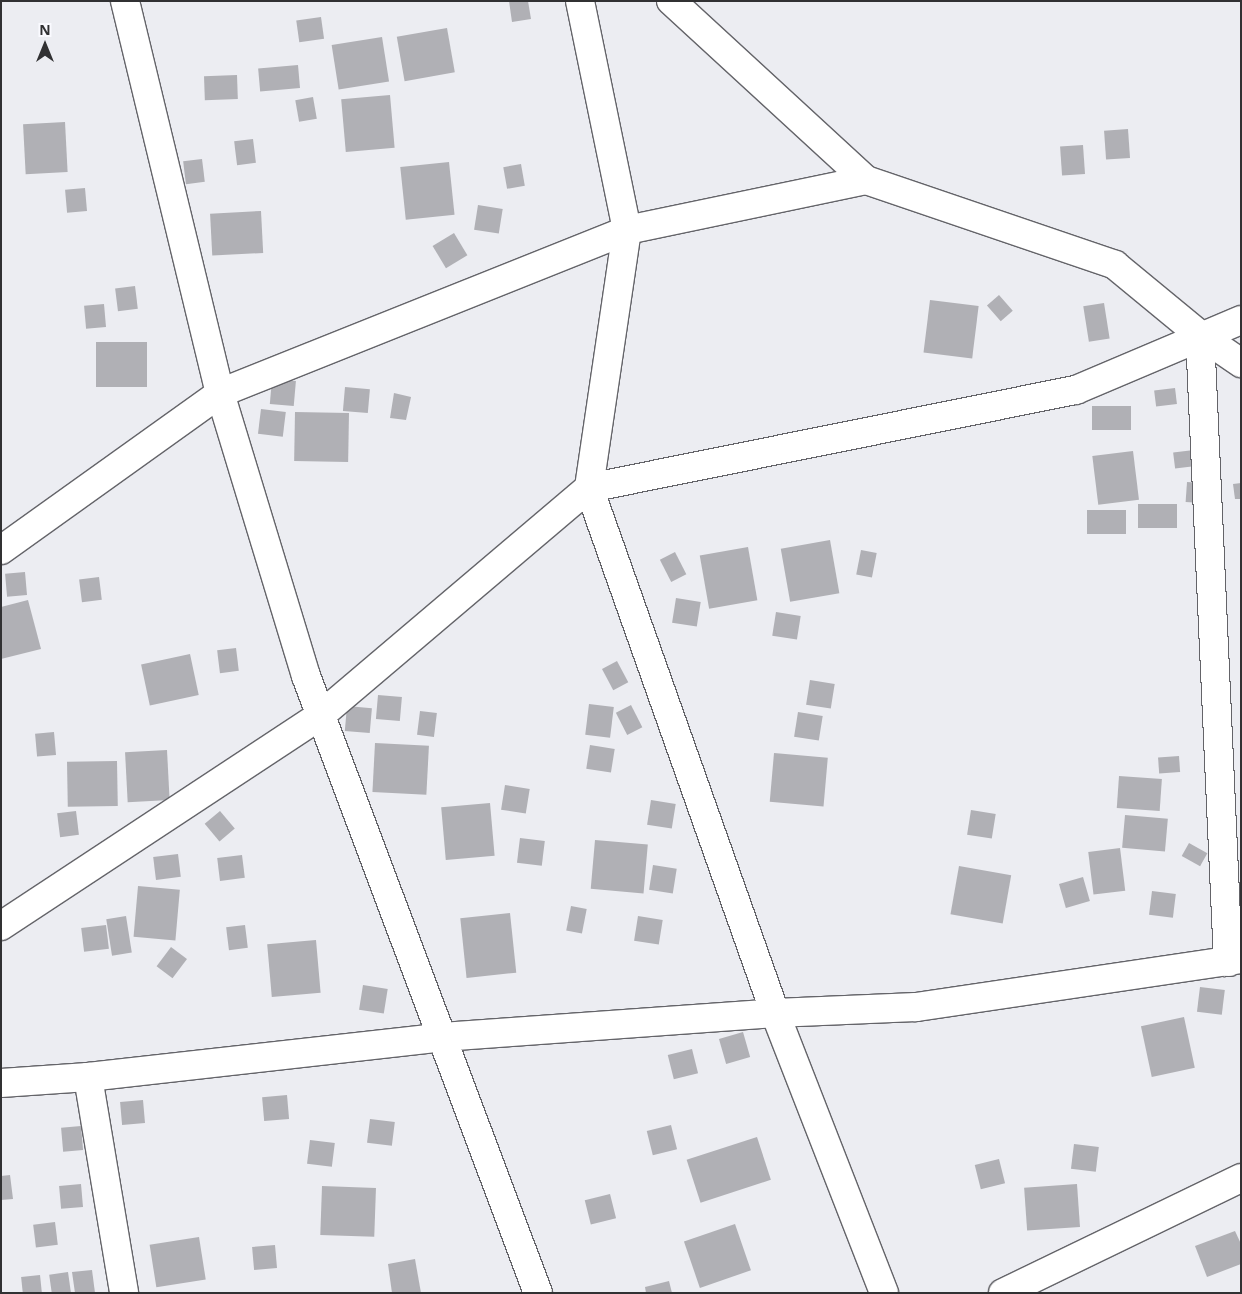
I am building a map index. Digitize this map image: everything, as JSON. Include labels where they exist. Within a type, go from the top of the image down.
[{"type":"street","points":[[125,1],[220,393],[306,676],[538,1293]]},
{"type":"street","points":[[580,1],[627,230],[589,488],[775,1013],[884,1293]]},
{"type":"street","points":[[671,1],[866,180],[1115,265],[1200,335],[1241,363]]},
{"type":"street","points":[[1,550],[220,393],[627,230],[866,180]]},
{"type":"street","points":[[1,926],[321,715],[589,488],[1076,390],[1200,335],[1241,320]]},
{"type":"street","points":[[1,1084],[88,1077],[442,1037],[775,1013],[916,1007],[1235,961],[1200,335]]},
{"type":"street","points":[[88,1077],[124,1293]]},
{"type":"street","points":[[1003,1293],[1241,1178]]},
{"type":"building","points":[[509,1],[528,1],[531,19],[512,22]]},
{"type":"building","points":[[321,17],[324,39],[299,42],[296,20]]},
{"type":"building","points":[[447,28],[455,72],[405,81],[397,37]]},
{"type":"building","points":[[382,37],[389,81],[339,89],[332,45]]},
{"type":"building","points":[[298,65],[300,88],[260,91],[258,68]]},
{"type":"building","points":[[237,75],[238,99],[205,100],[204,76]]},
{"type":"building","points":[[390,95],[395,148],[346,152],[341,99]]},
{"type":"building","points":[[313,97],[317,119],[299,122],[295,100]]},
{"type":"building","points":[[65,122],[68,172],[26,174],[23,124]]},
{"type":"building","points":[[1128,129],[1130,158],[1106,160],[1104,131]]},
{"type":"building","points":[[253,139],[256,163],[237,165],[234,141]]},
{"type":"building","points":[[1083,145],[1085,174],[1062,176],[1060,147]]},
{"type":"building","points":[[202,159],[205,182],[186,184],[183,161]]},
{"type":"building","points":[[449,162],[455,215],[406,220],[400,167]]},
{"type":"building","points":[[521,164],[525,186],[507,189],[503,167]]},
{"type":"building","points":[[85,188],[87,211],[67,213],[65,190]]},
{"type":"building","points":[[478,205],[503,209],[499,234],[474,230]]},
{"type":"building","points":[[261,211],[263,253],[212,256],[210,214]]},
{"type":"building","points":[[454,233],[467,255],[446,268],[433,246]]},
{"type":"building","points":[[135,286],[138,309],[118,311],[115,288]]},
{"type":"building","points":[[999,295],[1013,311],[1001,321],[987,305]]},
{"type":"building","points":[[930,300],[979,306],[972,359],[924,353]]},
{"type":"building","points":[[1104,303],[1110,339],[1089,342],[1083,306]]},
{"type":"building","points":[[104,304],[106,327],[86,329],[84,306]]},
{"type":"building","points":[[96,342],[147,342],[147,387],[96,387]]},
{"type":"building","points":[[272,379],[296,381],[294,406],[270,404]]},
{"type":"building","points":[[345,387],[370,389],[368,413],[343,411]]},
{"type":"building","points":[[1175,388],[1177,404],[1156,406],[1154,391]]},
{"type":"building","points":[[394,393],[411,397],[406,420],[390,418]]},
{"type":"building","points":[[1092,406],[1131,406],[1131,430],[1092,430]]},
{"type":"building","points":[[261,409],[286,412],[283,437],[258,434]]},
{"type":"building","points":[[295,412],[349,413],[348,462],[294,461]]},
{"type":"building","points":[[1194,450],[1196,466],[1175,468],[1173,453]]},
{"type":"building","points":[[1133,451],[1139,500],[1098,505],[1092,456]]},
{"type":"building","points":[[1187,482],[1203,483],[1202,503],[1186,502]]},
{"type":"building","points":[[1241,483],[1241,499],[1235,499],[1233,484]]},
{"type":"building","points":[[1138,504],[1177,504],[1177,528],[1138,528]]},
{"type":"building","points":[[1087,510],[1126,510],[1126,534],[1087,534]]},
{"type":"building","points":[[830,540],[839,593],[790,602],[781,549]]},
{"type":"building","points":[[748,547],[757,600],[709,609],[700,556]]},
{"type":"building","points":[[861,550],[877,553],[872,578],[856,575]]},
{"type":"building","points":[[675,552],[686,574],[671,582],[660,560]]},
{"type":"building","points":[[25,572],[27,595],[7,597],[5,574]]},
{"type":"building","points":[[99,577],[102,600],[82,602],[79,579]]},
{"type":"building","points":[[676,598],[701,602],[697,627],[672,623]]},
{"type":"building","points":[[28,600],[41,649],[1,659],[1,607]]},
{"type":"building","points":[[776,612],[801,616],[797,640],[772,636]]},
{"type":"building","points":[[236,648],[239,671],[220,673],[217,650]]},
{"type":"building","points":[[190,654],[199,695],[150,705],[141,664]]},
{"type":"building","points":[[617,661],[628,682],[613,690],[602,669]]},
{"type":"building","points":[[810,680],[835,684],[831,709],[806,705]]},
{"type":"building","points":[[378,695],[402,697],[400,721],[376,719]]},
{"type":"building","points":[[589,704],[614,707],[610,738],[585,735]]},
{"type":"building","points":[[631,705],[642,727],[627,735],[616,713]]},
{"type":"building","points":[[347,706],[372,708],[370,733],[345,731]]},
{"type":"building","points":[[420,711],[437,713],[434,737],[417,735]]},
{"type":"building","points":[[798,712],[823,716],[819,741],[794,737]]},
{"type":"building","points":[[54,732],[56,755],[37,757],[35,734]]},
{"type":"building","points":[[375,743],[429,746],[426,795],[372,792]]},
{"type":"building","points":[[590,745],[615,749],[611,773],[586,769]]},
{"type":"building","points":[[167,750],[170,800],[128,802],[125,752]]},
{"type":"building","points":[[774,753],[828,758],[824,807],[770,802]]},
{"type":"building","points":[[1179,756],[1180,772],[1159,773],[1158,757]]},
{"type":"building","points":[[117,761],[118,806],[68,807],[67,762]]},
{"type":"building","points":[[1119,776],[1162,779],[1160,811],[1117,808]]},
{"type":"building","points":[[505,785],[530,789],[526,814],[501,810]]},
{"type":"building","points":[[651,800],[676,804],[672,829],[647,825]]},
{"type":"building","points":[[490,803],[495,856],[446,860],[441,807]]},
{"type":"building","points":[[971,810],[996,814],[992,839],[967,835]]},
{"type":"building","points":[[76,811],[79,835],[60,837],[57,813]]},
{"type":"building","points":[[220,811],[235,829],[219,841],[205,824]]},
{"type":"building","points":[[1125,815],[1168,819],[1165,852],[1122,848]]},
{"type":"building","points":[[520,838],[545,841],[542,866],[517,863]]},
{"type":"building","points":[[595,840],[648,845],[644,893],[591,889]]},
{"type":"building","points":[[1189,843],[1207,853],[1200,866],[1182,856]]},
{"type":"building","points":[[1120,848],[1125,891],[1093,895],[1088,852]]},
{"type":"building","points":[[178,854],[181,877],[156,880],[153,857]]},
{"type":"building","points":[[242,855],[245,878],[220,881],[217,858]]},
{"type":"building","points":[[653,865],[677,869],[673,893],[649,890]]},
{"type":"building","points":[[959,866],[1011,875],[1003,923],[950,914]]},
{"type":"building","points":[[1083,877],[1090,901],[1066,908],[1059,884]]},
{"type":"building","points":[[138,886],[180,890],[175,940],[134,937]]},
{"type":"building","points":[[1152,891],[1176,894],[1173,918],[1149,915]]},
{"type":"building","points":[[571,906],[587,909],[582,934],[566,931]]},
{"type":"building","points":[[510,913],[516,973],[467,978],[460,918]]},
{"type":"building","points":[[126,916],[132,953],[112,956],[106,919]]},
{"type":"building","points":[[638,916],[663,920],[659,945],[634,941]]},
{"type":"building","points":[[106,925],[109,949],[84,952],[81,928]]},
{"type":"building","points":[[245,925],[248,948],[229,950],[226,927]]},
{"type":"building","points":[[316,940],[321,993],[272,997],[267,944]]},
{"type":"building","points":[[171,947],[187,959],[173,978],[157,966]]},
{"type":"building","points":[[363,985],[388,989],[384,1014],[359,1010]]},
{"type":"building","points":[[1200,987],[1225,990],[1222,1015],[1197,1012]]},
{"type":"building","points":[[1184,1017],[1195,1068],[1152,1077],[1141,1026]]},
{"type":"building","points":[[743,1032],[750,1057],[726,1064],[719,1039]]},
{"type":"building","points":[[692,1049],[698,1073],[674,1079],[668,1055]]},
{"type":"building","points":[[287,1095],[289,1119],[264,1121],[262,1097]]},
{"type":"building","points":[[143,1100],[145,1123],[122,1125],[120,1102]]},
{"type":"building","points":[[370,1119],[395,1122],[392,1146],[367,1143]]},
{"type":"building","points":[[671,1125],[677,1149],[653,1155],[647,1131]]},
{"type":"building","points":[[81,1126],[83,1150],[63,1152],[61,1128]]},
{"type":"building","points":[[757,1137],[771,1180],[701,1203],[687,1160]]},
{"type":"building","points":[[310,1140],[335,1143],[332,1167],[307,1164]]},
{"type":"building","points":[[1074,1144],[1099,1147],[1096,1172],[1071,1169]]},
{"type":"building","points":[[999,1159],[1005,1183],[981,1189],[975,1165]]},
{"type":"building","points":[[10,1175],[13,1199],[1,1200],[1,1176]]},
{"type":"building","points":[[81,1184],[83,1207],[61,1209],[59,1186]]},
{"type":"building","points":[[1077,1184],[1080,1227],[1027,1231],[1024,1188]]},
{"type":"building","points":[[322,1186],[376,1188],[374,1237],[320,1235]]},
{"type":"building","points":[[610,1194],[616,1218],[591,1225],[585,1200]]},
{"type":"building","points":[[55,1222],[58,1245],[36,1248],[33,1225]]},
{"type":"building","points":[[735,1224],[751,1270],[700,1288],[684,1242]]},
{"type":"building","points":[[1235,1231],[1241,1244],[1241,1264],[1207,1277],[1195,1246]]},
{"type":"building","points":[[199,1237],[206,1279],[156,1287],[150,1245]]},
{"type":"building","points":[[275,1245],[277,1268],[254,1270],[252,1247]]},
{"type":"building","points":[[415,1259],[421,1293],[392,1293],[388,1264]]},
{"type":"building","points":[[92,1270],[95,1293],[75,1293],[72,1272]]},
{"type":"building","points":[[68,1272],[71,1293],[52,1293],[49,1275]]},
{"type":"building","points":[[40,1275],[42,1293],[23,1293],[21,1277]]},
{"type":"building","points":[[669,1281],[672,1293],[646,1293],[645,1287]]}]
